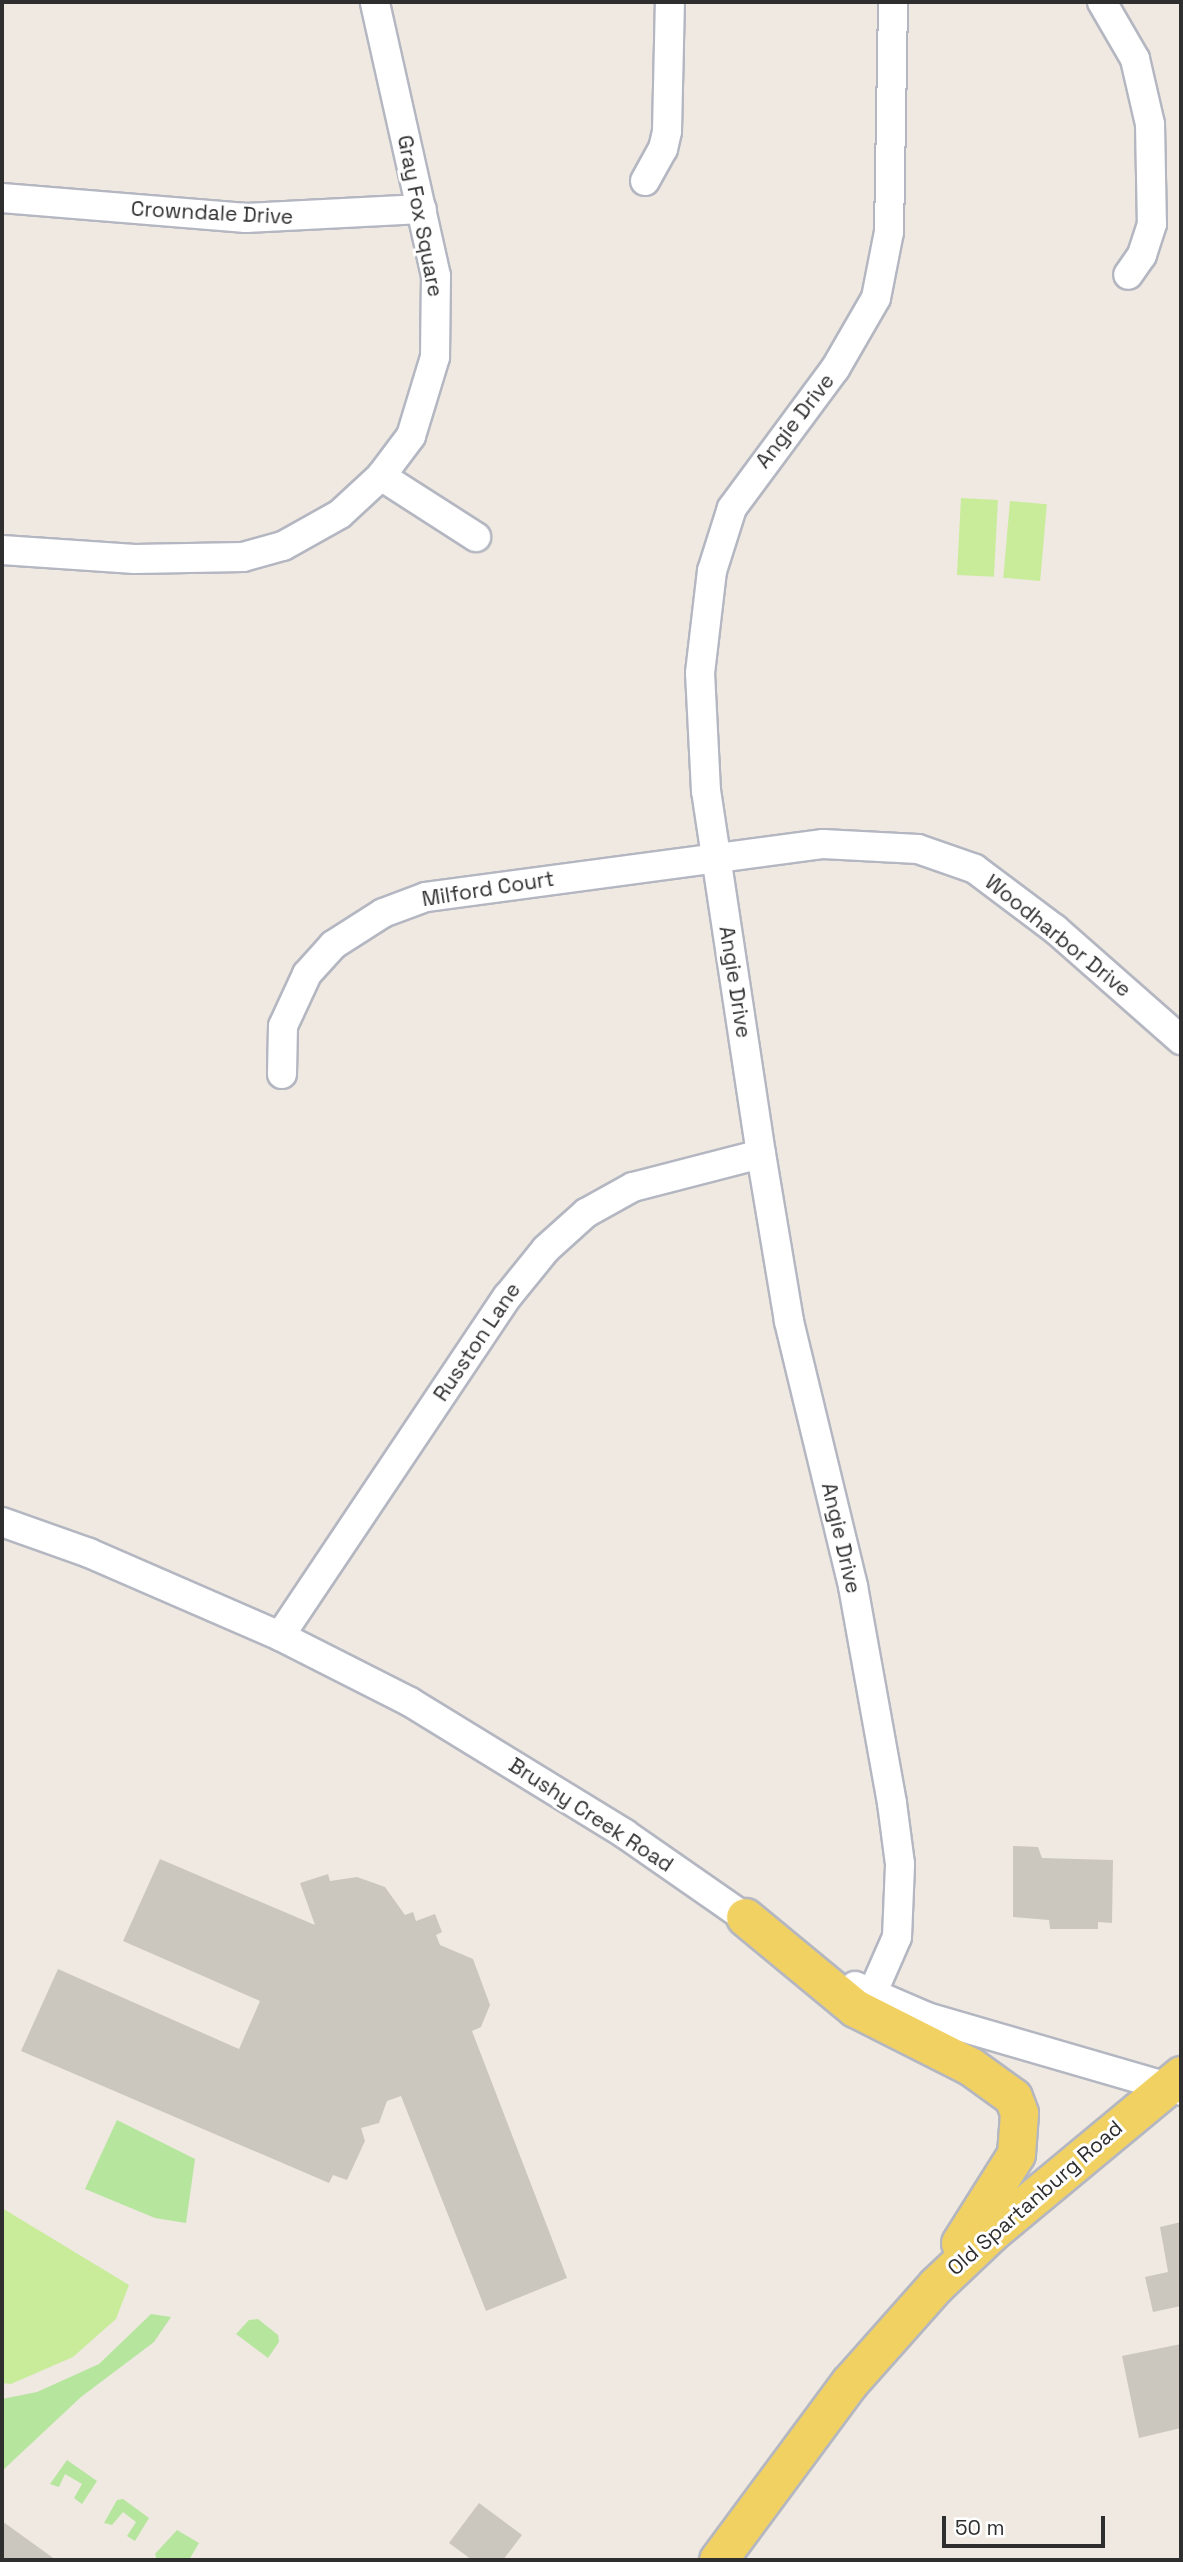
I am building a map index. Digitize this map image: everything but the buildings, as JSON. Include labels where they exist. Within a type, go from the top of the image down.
[{"type":"main road","points":[[745,1917],[855,2008],[971,2066],[1013,2097],[1019,2113],[1016,2154],[917,2306]]},
{"type":"main road","name":"Old Spartanburg Road","points":[[718,2560],[849,2384],[917,2306],[992,2232],[1176,2084]]},
{"type":"street","name":"Gray Fox Square","points":[[2,550],[162,560],[243,557],[283,546],[328,523],[381,476],[418,423],[435,357],[436,276],[375,2]]},
{"type":"street","points":[[645,181],[663,149],[667,131],[670,2]]},
{"type":"street","name":"Angie Drive","points":[[872,1994],[897,1937],[900,1864],[892,1803],[853,1586],[789,1321],[715,857],[700,710],[704,617],[722,531],[746,483],[835,369],[876,298],[889,232],[893,2]]},
{"type":"street","points":[[1102,2],[1135,58],[1150,124],[1152,224],[1142,255],[1128,275]]},
{"type":"street","name":"Crowndale Drive","points":[[2,198],[246,218],[422,209]]},
{"type":"street","points":[[381,476],[476,537]]},
{"type":"street","name":"Woodharbor Drive","points":[[715,857],[857,844],[947,857],[1002,885],[1181,1040]]},
{"type":"street","name":"Milford Court","points":[[282,1074],[283,1026],[307,974],[333,945],[383,913],[426,897],[715,857]]},
{"type":"street","name":"Russton Lane","points":[[279,1636],[508,1296],[546,1249],[586,1213],[633,1187],[761,1154]]},
{"type":"street","name":"Brushy Creek Road","points":[[2,1522],[89,1553],[279,1636],[421,1709],[625,1834],[825,1972],[938,2021],[1176,2084]]},
{"type":"green space","points":[[961,498],[998,500],[994,577],[957,575]]},
{"type":"green space","points":[[1010,501],[1047,504],[1040,581],[1003,578]]},
{"type":"green space","points":[[117,2120],[195,2159],[186,2223],[155,2218],[85,2189]]},
{"type":"green space","points":[[2,2208],[129,2285],[116,2319],[73,2357],[11,2384],[2,2383]]},
{"type":"green space","points":[[151,2314],[171,2317],[154,2342],[81,2397],[2,2471],[2,2399],[37,2392],[99,2364]]},
{"type":"green space","points":[[258,2319],[278,2335],[279,2342],[268,2358],[236,2334],[249,2320]]},
{"type":"green space","points":[[67,2460],[97,2481],[82,2504],[74,2498],[82,2484],[65,2474],[59,2487],[50,2484]]},
{"type":"green space","points":[[123,2499],[149,2518],[135,2541],[127,2536],[136,2522],[123,2512],[112,2525],[104,2523],[117,2500]]},
{"type":"green space","points":[[177,2530],[199,2543],[189,2560],[157,2560],[155,2554]]}]
